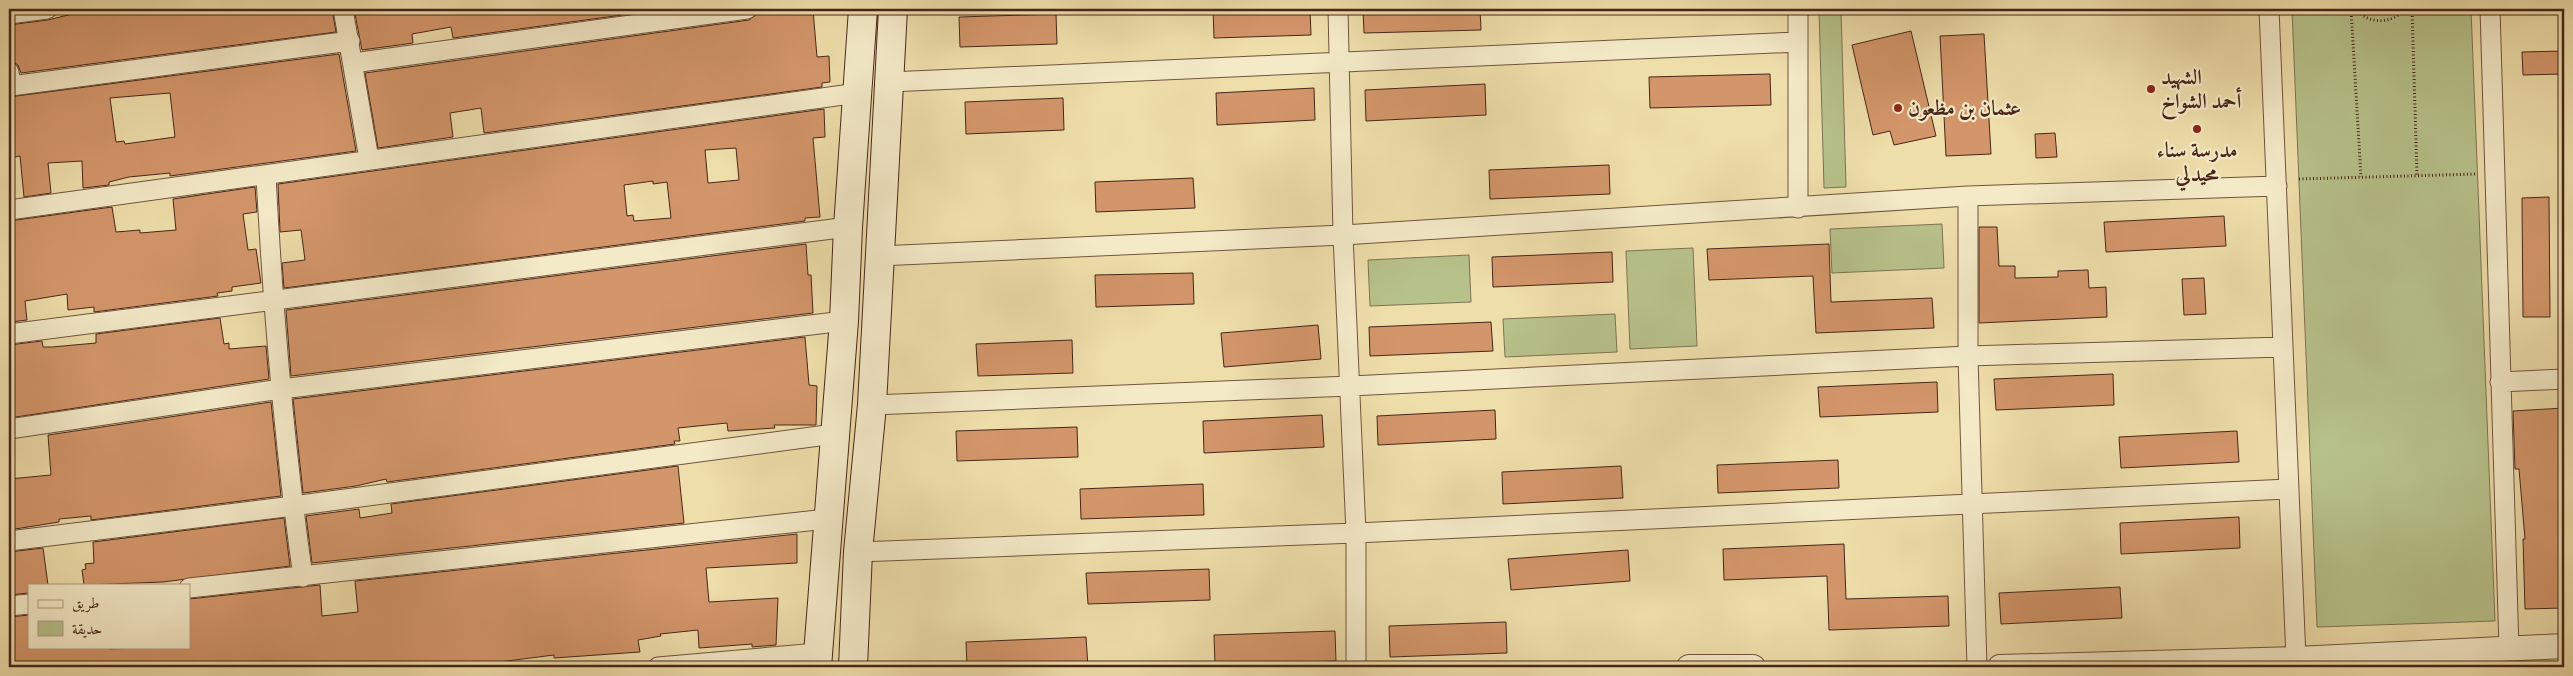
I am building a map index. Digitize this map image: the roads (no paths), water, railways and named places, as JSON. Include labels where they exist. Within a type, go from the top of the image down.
[{"type":"main road","points":[[817,660],[844,321],[848,228],[863,9]]},
{"type":"main road","points":[[853,667],[858,552],[872,405],[893,9]]},
{"type":"street","points":[[9,14],[47,9]]},
{"type":"street","points":[[343,9],[369,159]]},
{"type":"street","points":[[353,63],[747,9]]},
{"type":"street","points":[[1338,9],[1343,236],[1356,533],[1356,667]]},
{"type":"street","points":[[1798,9],[1798,208]]},
{"type":"street","points":[[2269,9],[2296,659]]},
{"type":"street","points":[[2490,9],[2509,650]]},
{"type":"street","points":[[9,72],[11,86],[350,41]]},
{"type":"street","points":[[889,82],[1798,42]]},
{"type":"street","points":[[9,210],[266,176],[369,159],[858,92]]},
{"type":"street","points":[[266,176],[273,300],[281,389],[293,506],[303,577]]},
{"type":"street","points":[[879,256],[1343,236],[1968,196],[2277,186]]},
{"type":"street","points":[[1968,196],[1968,356],[1977,667]]},
{"type":"street","points":[[9,334],[848,228]]},
{"type":"street","points":[[9,428],[281,389],[844,321]]},
{"type":"street","points":[[872,405],[1350,386],[1968,356],[2283,348]]},
{"type":"street","points":[[2500,382],[2564,379]]},
{"type":"street","points":[[9,541],[293,506],[834,434]]},
{"type":"street","points":[[858,552],[1356,533],[1973,502],[2289,489]]},
{"type":"street","points":[[190,588],[828,519]]},
{"type":"street","points":[[9,606],[28,604]]},
{"type":"street","points":[[2000,667],[2296,659],[2564,646]]},
{"type":"street","points":[[658,667],[817,660]]},
{"type":"street","points":[[1691,667],[1753,667]]},
{"type":"place","name":"الشهيد أحمد الشواخ","points":[[2151,89]]},
{"type":"place","name":"عثمان بن مظعون","points":[[1898,108]]},
{"type":"place","name":"مدرسة سناء محيدلي","points":[[2197,129]]}]
